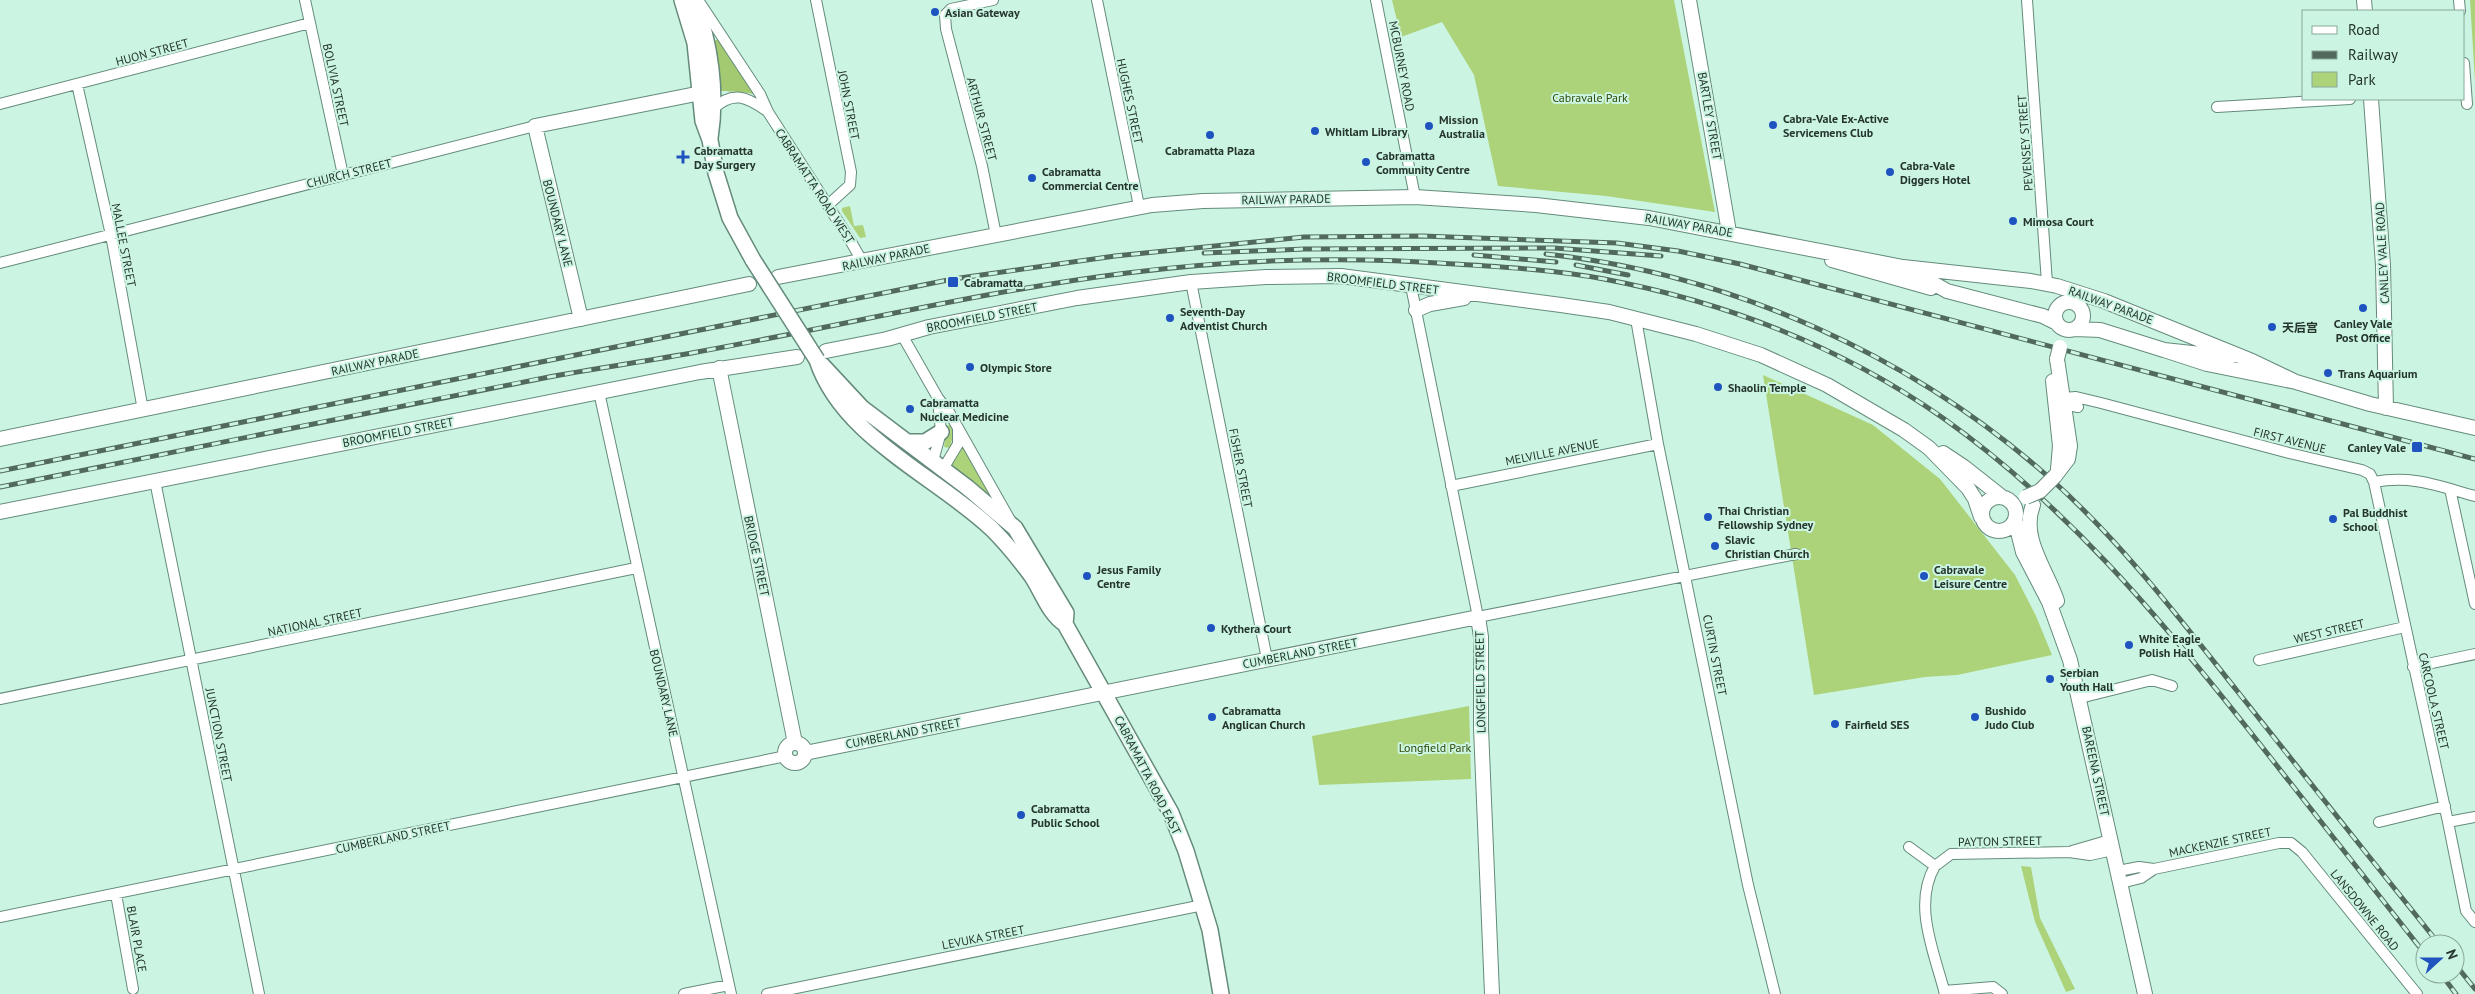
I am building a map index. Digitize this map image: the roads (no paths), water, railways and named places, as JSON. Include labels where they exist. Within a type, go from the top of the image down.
[{"type":"main road","points":[[682,0],[695,43],[701,93],[702,121],[710,140]]},
{"type":"main road","points":[[693,0],[703,29],[708,57],[713,108],[710,140]]},
{"type":"main road","name":"BARTLEY STREET","points":[[1689,0],[1729,232]]},
{"type":"main road","name":"CHURCH STREET","points":[[535,126],[701,93]]},
{"type":"main road","name":"CANLEY VALE ROAD","points":[[2371,100],[2383,265],[2386,408]]},
{"type":"main road","name":"BOUNDARY LANE","points":[[535,126],[581,319]]},
{"type":"main road","name":"CABRAMATTA ROAD EAST","points":[[710,140],[722,196],[734,225],[753,260],[822,356],[828,378],[844,408],[863,428],[997,534],[1031,576],[1057,619],[1065,624],[1105,692],[1171,813],[1203,905],[1217,956],[1222,994]]},
{"type":"main road","name":"RAILWAY PARADE","points":[[778,277],[1139,206],[1203,201],[1415,197],[1555,207],[1650,218],[1903,266],[2047,283],[2086,294],[2169,327],[2252,361],[2289,381]]},
{"type":"main road","name":"RAILWAY PARADE","points":[[1797,246],[1849,266],[1947,291]]},
{"type":"main road","points":[[1903,266],[1947,291],[2047,318],[2066,330],[2092,328],[2164,350],[2211,354],[2252,361]]},
{"type":"main road","name":"BROOMFIELD STREET","points":[[822,356],[929,327],[1077,298],[1191,282],[1324,275],[1610,312],[1671,327],[1760,355],[1827,385],[1918,439]]},
{"type":"main road","name":"RAILWAY PARADE","points":[[0,439],[750,284]]},
{"type":"main road","points":[[1416,310],[1438,302],[1482,296]]},
{"type":"main road","points":[[2014,309],[2042,310],[2064,303],[2074,303],[2110,334]]},
{"type":"main road","points":[[1918,439],[1940,457],[1968,488],[1987,527],[1993,531],[2005,531],[2011,526],[2054,476],[2060,459],[2062,423],[2060,403],[2063,398],[2056,313],[2064,303]]},
{"type":"main road","points":[[2062,423],[2053,391],[2054,377],[2059,353],[2074,329],[2083,320],[2080,307]]},
{"type":"main road","points":[[2169,327],[2228,364],[2289,381]]},
{"type":"main road","name":"RAILWAY PARADE","points":[[2164,350],[2214,366],[2289,381],[2386,408],[2475,428]]},
{"type":"main road","name":"BROOMFIELD STREET","points":[[0,512],[719,368],[797,357]]},
{"type":"main road","name":"BRIDGE STREET","points":[[719,368],[795,743]]},
{"type":"main road","name":"CABRAMATTA ROAD EAST","points":[[828,378],[862,408],[981,498],[1014,528],[1066,613],[1065,624]]},
{"type":"main road","points":[[907,442],[925,442],[941,432]]},
{"type":"main road","points":[[1918,439],[1964,467],[2014,506],[2016,518]]},
{"type":"main road","points":[[928,479],[938,465]]},
{"type":"main road","points":[[1981,517],[1982,509],[1988,500],[2034,497]]},
{"type":"main road","points":[[2034,497],[2029,520],[2031,537],[2056,599],[2068,655]]},
{"type":"main road","name":"BAREENA STREET","points":[[2016,518],[2025,556],[2049,602],[2068,655],[2080,698],[2144,994]]},
{"type":"main road","name":"BAREENA STREET","points":[[1993,531],[2011,541],[2025,556]]},
{"type":"main road","name":"CUMBERLAND STREET","points":[[805,753],[1478,617]]},
{"type":"main road","name":"LONGFIELD STREET","points":[[1478,617],[1481,637],[1481,728],[1492,994]]},
{"type":"main road","points":[[795,743],[803,747],[805,753],[802,761],[796,763],[790,761],[786,756],[787,747],[795,743]]},
{"type":"street","name":"BOLIVIA STREET","points":[[305,0],[342,175]]},
{"type":"street","name":"CABRAMATTA ROAD WEST","points":[[698,0],[760,94],[768,112],[862,261]]},
{"type":"street","name":"JOHN STREET","points":[[816,0],[850,172],[850,185],[828,205]]},
{"type":"street","name":"ARTHUR STREET","points":[[992,0],[947,11],[946,29],[982,166],[996,234]]},
{"type":"street","name":"HUGHES STREET","points":[[1097,0],[1139,206]]},
{"type":"street","name":"MCBURNEY ROAD","points":[[1376,0],[1415,197]]},
{"type":"street","name":"PEVENSEY STREET","points":[[2027,0],[2047,283]]},
{"type":"street","name":"HUON STREET","points":[[0,104],[310,23]]},
{"type":"street","points":[[2465,77],[2467,104]]},
{"type":"street","name":"MALLEE STREET","points":[[77,84],[111,235],[143,410]]},
{"type":"street","name":"CABRAMATTA ROAD WEST","points":[[713,108],[725,99],[740,97],[752,101],[768,112]]},
{"type":"street","points":[[2217,107],[2333,100]]},
{"type":"street","name":"CHURCH STREET","points":[[0,263],[535,126]]},
{"type":"street","name":"FISHER STREET","points":[[1191,282],[1267,659]]},
{"type":"street","name":"LONGFIELD STREET","points":[[1411,286],[1478,617]]},
{"type":"street","name":"CURTIN STREET","points":[[1636,319],[1658,444],[1748,885],[1775,994]]},
{"type":"street","name":"CABRAMATTA ROAD EAST","points":[[902,335],[938,398],[957,426],[1014,528]]},
{"type":"street","points":[[2054,377],[2063,398],[2068,404],[2078,407]]},
{"type":"street","name":"BOUNDARY LANE","points":[[598,392],[730,989]]},
{"type":"street","name":"FIRST AVENUE","points":[[2063,398],[2076,397],[2289,453],[2362,470],[2370,474],[2374,482]]},
{"type":"street","name":"CABRAMATTA ROAD EAST","points":[[938,398],[941,432],[938,465]]},
{"type":"street","points":[[2062,423],[2070,411],[2086,402],[2095,402]]},
{"type":"street","points":[[938,465],[958,444],[957,426]]},
{"type":"street","name":"MELVILLE AVENUE","points":[[1451,486],[1658,444]]},
{"type":"street","points":[[2374,482],[2407,478],[2475,496]]},
{"type":"street","name":"JUNCTION STREET","points":[[155,481],[259,994]]},
{"type":"street","name":"CARCOOLA STREET","points":[[2374,482],[2466,911],[2475,922]]},
{"type":"street","points":[[2450,489],[2475,604]]},
{"type":"street","name":"CUMBERLAND STREET","points":[[1478,617],[1796,554]]},
{"type":"street","name":"NATIONAL STREET","points":[[0,699],[636,568]]},
{"type":"street","name":"WEST STREET","points":[[2259,660],[2405,627]]},
{"type":"street","points":[[2414,667],[2475,654]]},
{"type":"street","points":[[2080,698],[2152,680],[2172,686]]},
{"type":"street","name":"CUMBERLAND STREET","points":[[0,917],[786,756]]},
{"type":"street","points":[[2379,822],[2445,806]]},
{"type":"street","points":[[2448,822],[2475,817]]},
{"type":"street","name":"MACKENZIE STREET","points":[[2120,877],[2139,868],[2154,869],[2279,843],[2291,843]]},
{"type":"street","name":"LANSDOWNE ROAD","points":[[2291,843],[2302,852],[2417,994]]},
{"type":"street","name":"PAYTON STREET","points":[[1935,866],[1951,854],[2069,852],[2112,845]]},
{"type":"street","points":[[1909,847],[1935,866],[1928,878],[1925,917],[1944,993],[1993,987],[2002,994]]},
{"type":"street","name":"BLAIR PLACE","points":[[116,894],[133,989]]},
{"type":"street","name":"LEVUKA STREET","points":[[767,994],[1203,905]]},
{"type":"street","points":[[684,994],[730,989]]},
{"type":"railway","points":[[0,471],[953,279],[1115,256],[1304,237],[1422,236],[1617,243],[1678,251],[1740,264],[2475,459]]},
{"type":"railway","points":[[1204,253],[1305,249],[1554,248],[1661,256]]},
{"type":"railway","points":[[1546,254],[1615,264],[1684,280],[1751,302],[1817,328],[1880,359],[1940,395],[1998,436],[2078,504],[2150,582],[2431,934]]},
{"type":"railway","points":[[1474,255],[1556,262]]},
{"type":"railway","points":[[0,487],[549,377],[697,352],[1073,280],[1168,268],[1291,260],[1413,262],[1511,268],[1567,273],[1604,279],[1694,300],[1738,314],[1823,349],[1904,393],[1943,418],[1987,451],[2068,523],[2143,602],[2214,686],[2415,941]]},
{"type":"railway","points":[[1576,265],[1628,275]]},
{"type":"railway","points":[[2465,976],[2475,989]]},
{"type":"railway","points":[[2448,984],[2456,994]]},
{"type":"place","name":"Asian Gateway","points":[[935,12]]},
{"type":"place","name":"Cabra-Vale Ex-Active Servicemens Club","points":[[1773,125]]},
{"type":"place","name":"Mission Australia","points":[[1429,126]]},
{"type":"place","name":"Whitlam Library","points":[[1315,131]]},
{"type":"place","name":"Cabramatta Plaza","points":[[1210,135]]},
{"type":"place","name":"Cabramatta Day Surgery","points":[[683,157]]},
{"type":"place","name":"Cabramatta Community Centre","points":[[1366,162]]},
{"type":"place","name":"Cabra-Vale Diggers Hotel","points":[[1890,172]]},
{"type":"place","name":"Cabramatta Commercial Centre","points":[[1032,178]]},
{"type":"place","name":"Mimosa Court","points":[[2013,221]]},
{"type":"place","name":"Cabramatta","points":[[953,282]]},
{"type":"place","name":"Canley Vale Post Office","points":[[2363,308]]},
{"type":"place","name":"Seventh-Day Adventist Church","points":[[1170,318]]},
{"type":"place","name":"天后宫","points":[[2272,327]]},
{"type":"place","name":"Olympic Store","points":[[970,367]]},
{"type":"place","name":"Trans Aquarium","points":[[2328,373]]},
{"type":"place","name":"Shaolin Temple","points":[[1718,387]]},
{"type":"place","name":"Cabramatta Nuclear Medicine","points":[[910,409]]},
{"type":"place","name":"Canley Vale","points":[[2417,447]]},
{"type":"place","name":"Thai Christian Fellowship Sydney","points":[[1708,517]]},
{"type":"place","name":"Pal Buddhist School","points":[[2333,519]]},
{"type":"place","name":"Slavic Christian Church","points":[[1715,546]]},
{"type":"place","name":"Jesus Family Centre","points":[[1087,576]]},
{"type":"place","name":"Cabravale Leisure Centre","points":[[1924,576]]},
{"type":"place","name":"Kythera Court","points":[[1211,628]]},
{"type":"place","name":"White Eagle Polish Hall","points":[[2129,645]]},
{"type":"place","name":"Serbian Youth Hall","points":[[2050,679]]},
{"type":"place","name":"Cabramatta Anglican Church","points":[[1212,717]]},
{"type":"place","name":"Bushido Judo Club","points":[[1975,717]]},
{"type":"place","name":"Fairfield SES","points":[[1835,724]]},
{"type":"place","name":"Cabramatta Public School","points":[[1021,815]]},
{"type":"park label","name":"Cabravale Park","points":[[1590,97]]},
{"type":"park label","name":"Longfield Park","points":[[1435,747]]}]
